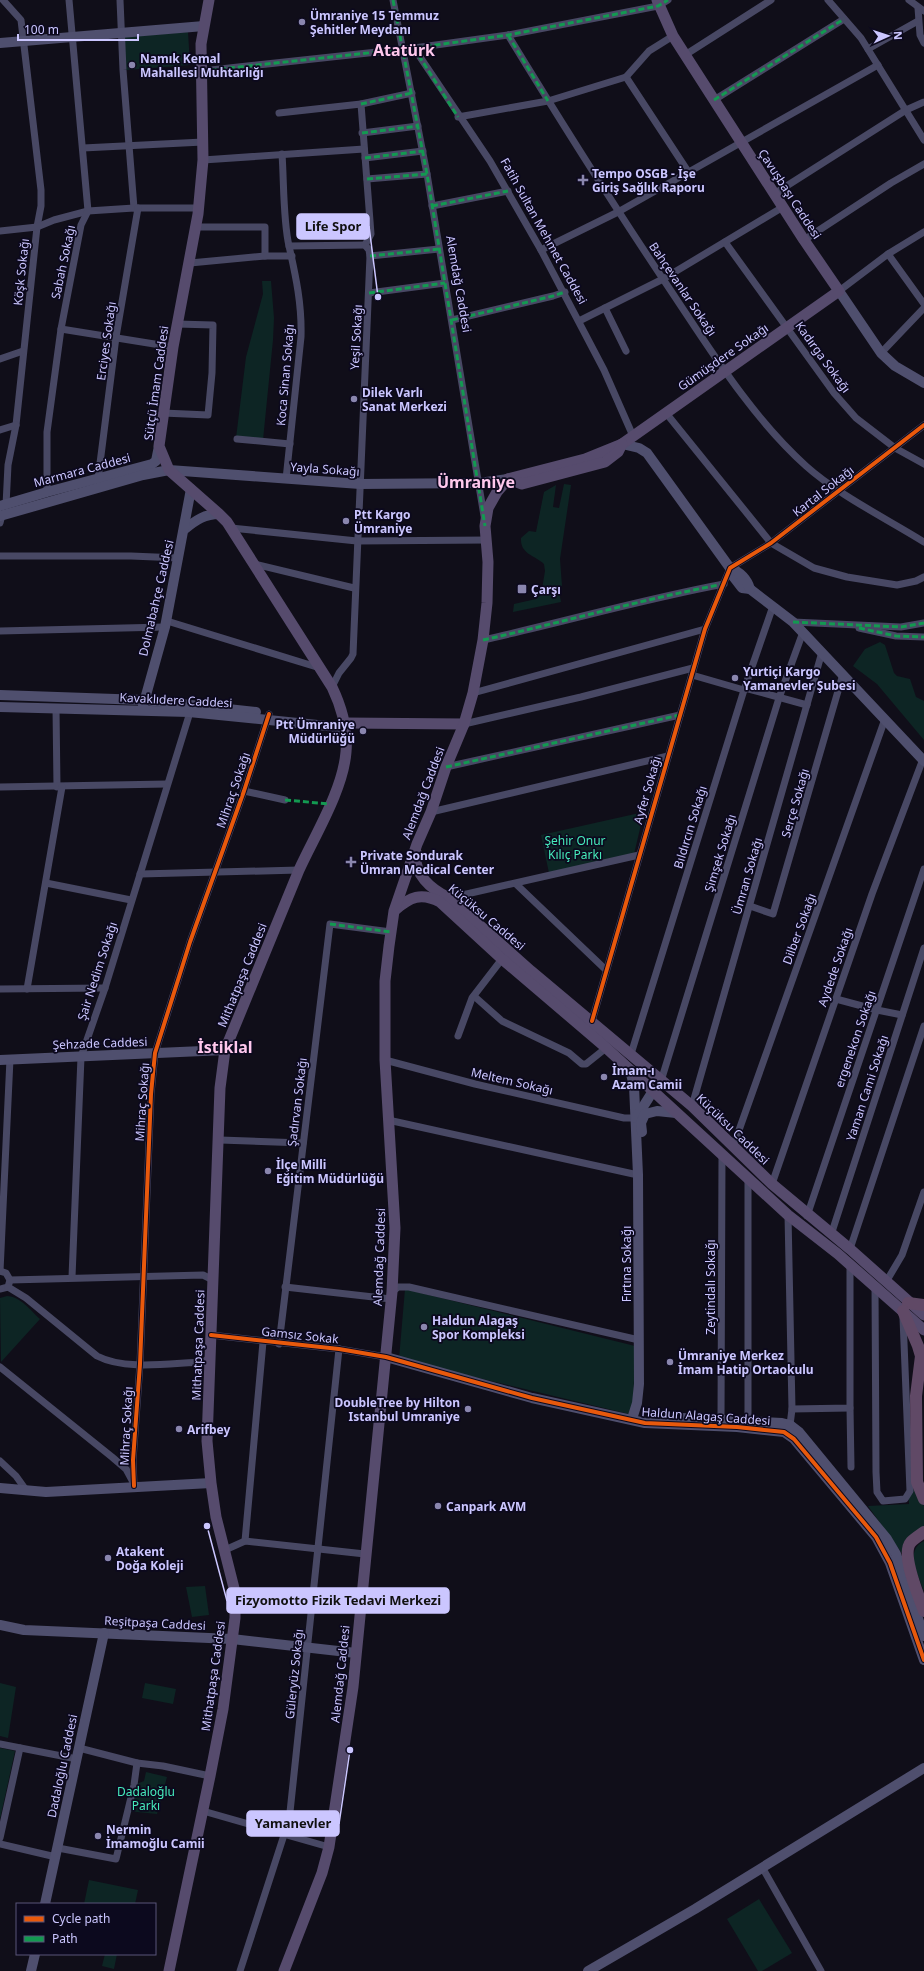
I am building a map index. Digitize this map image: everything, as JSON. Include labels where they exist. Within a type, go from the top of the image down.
[{"type":"highway","points":[[924,1305],[906,1307],[921,1356],[916,1396],[917,1482],[924,1499]]},
{"type":"highway","points":[[924,1393],[924,1399]]},
{"type":"highway","points":[[924,1532],[911,1542],[908,1552],[908,1561],[924,1611]]},
{"type":"main road","name":"Sütçü İmam Caddesi","points":[[209,0],[201,44],[203,160],[199,208],[190,263],[173,347],[159,446],[169,470],[220,514],[231,528],[332,687],[339,702],[345,722],[346,735]]},
{"type":"main road","name":"Çavuşbaşı Caddesi","points":[[661,2],[673,36],[740,142],[839,291]]},
{"type":"main road","name":"Gümüşdere Sokağı","points":[[508,479],[585,459],[622,444],[839,291]]},
{"type":"main road","name":"Alemdağ Caddesi","points":[[284,1971],[322,1873],[328,1848],[353,1687],[365,1554],[386,1358],[395,1228],[385,1060],[385,981],[394,911],[446,767],[464,724],[473,693],[483,640],[488,569],[485,526],[488,508],[497,492],[508,479]]},
{"type":"main road","points":[[345,722],[464,724]]},
{"type":"main road","name":"Mithatpaşa Caddesi","points":[[169,1971],[223,1709],[235,1618],[235,1592],[216,1517],[210,1483],[207,1441],[220,1140],[220,1088],[225,1050],[299,870],[342,773],[346,752],[346,735]]},
{"type":"main road","name":"Küçüksu Caddesi","points":[[418,844],[415,858],[419,871],[424,881],[434,891],[449,898],[589,1026],[606,1048],[788,1214],[875,1286],[906,1307],[924,1315]]},
{"type":"main road","name":"Küçüksu Caddesi","points":[[394,911],[406,901],[419,896],[431,897],[440,902],[502,959],[589,1026],[631,1054],[692,1106],[733,1147],[807,1216],[850,1249],[886,1282],[924,1330]]},
{"type":"main road","points":[[651,1072],[653,1079],[653,1091]]},
{"type":"main road","points":[[653,1091],[661,1081]]},
{"type":"main road","points":[[653,1091],[671,1092],[680,1096]]},
{"type":"street","name":"Köşk Sokağı","points":[[2,513],[8,465],[16,425],[36,227],[41,206],[41,190],[21,20],[3,0]]},
{"type":"street","name":"Sabah Sokağı","points":[[47,492],[47,432],[61,329],[81,225],[88,212],[69,0]]},
{"type":"street","name":"Erciyes Sokağı","points":[[98,479],[116,338],[136,208],[129,146],[120,0]]},
{"type":"street","name":"Alemdağ Caddesi","points":[[393,0],[423,151],[440,248],[485,526]]},
{"type":"street","points":[[685,55],[771,0]]},
{"type":"street","points":[[828,0],[868,49],[924,140]]},
{"type":"street","points":[[909,0],[921,10],[918,21],[920,36],[924,43]]},
{"type":"street","points":[[202,71],[402,48],[414,48],[508,35],[661,2]]},
{"type":"street","points":[[714,100],[844,19]]},
{"type":"street","points":[[868,49],[918,21]]},
{"type":"street","points":[[0,43],[204,26]]},
{"type":"street","name":"Bahçevanlar Sokağı","points":[[508,35],[618,212],[725,371],[775,435],[807,467],[840,490],[924,542]]},
{"type":"street","points":[[458,117],[548,101],[626,77],[649,51],[673,36]]},
{"type":"street","name":"Fatih Sultan Mehmet Caddesi","points":[[414,48],[458,117],[490,161],[508,191],[579,321],[604,370],[633,436]]},
{"type":"street","points":[[541,250],[618,212],[878,65]]},
{"type":"street","points":[[626,77],[689,172]]},
{"type":"street","points":[[279,113],[361,104],[412,93]]},
{"type":"street","points":[[774,194],[906,110],[924,102]]},
{"type":"street","points":[[289,246],[365,245],[371,234],[366,158],[362,134],[361,104]]},
{"type":"street","points":[[362,134],[418,126]]},
{"type":"street","points":[[83,148],[202,142]]},
{"type":"street","points":[[203,160],[364,149]]},
{"type":"street","points":[[366,158],[423,151]]},
{"type":"street","name":"Koca Sinan Sokağı","points":[[282,154],[289,246],[302,314],[302,337],[286,479]]},
{"type":"street","points":[[804,240],[891,183],[924,164]]},
{"type":"street","points":[[367,179],[427,174]]},
{"type":"street","points":[[432,206],[508,191]]},
{"type":"street","points":[[579,321],[663,279],[783,207]]},
{"type":"street","points":[[0,231],[36,227],[54,220],[88,212],[136,208],[199,208]]},
{"type":"street","points":[[196,228],[265,227],[266,256]]},
{"type":"street","points":[[839,291],[888,254],[924,232]]},
{"type":"street","name":"Kadırga Sokağı","points":[[725,242],[834,393],[856,418],[895,448],[924,464]]},
{"type":"street","name":"Yeşil Sokağı","points":[[332,687],[339,673],[353,654],[354,588],[369,293],[370,256],[369,250],[365,245]]},
{"type":"street","points":[[370,256],[440,248]]},
{"type":"street","points":[[888,254],[924,304]]},
{"type":"street","points":[[190,263],[266,256],[292,256]]},
{"type":"street","points":[[369,293],[445,282]]},
{"type":"street","name":"Çavuşbaşı Caddesi","points":[[839,291],[881,353],[895,366],[924,383]]},
{"type":"street","points":[[452,320],[553,296],[564,292]]},
{"type":"street","points":[[605,308],[626,351]]},
{"type":"street","points":[[881,353],[924,308]]},
{"type":"street","points":[[163,413],[208,415],[212,372],[213,325],[177,324]]},
{"type":"street","points":[[61,329],[173,347]]},
{"type":"street","points":[[0,359],[23,351]]},
{"type":"street","points":[[666,413],[771,543],[814,568],[847,577],[897,585],[916,581],[924,577]]},
{"type":"street","points":[[0,430],[16,425]]},
{"type":"street","name":"Kartal Sokağı","points":[[730,568],[771,543],[924,425]]},
{"type":"street","points":[[237,439],[290,444]]},
{"type":"street","points":[[622,444],[639,448],[647,453],[730,568],[738,571],[748,582],[750,589],[793,622],[923,760]]},
{"type":"street","name":"Marmara Caddesi","points":[[2,513],[47,492],[152,464],[158,454],[159,446]]},
{"type":"street","name":"Yayla Sokağı","points":[[169,470],[360,484],[479,483],[508,479]]},
{"type":"street","name":"Marmara Caddesi","points":[[2,513],[143,475],[169,470]]},
{"type":"street","name":"Dolmabahçe Caddesi","points":[[142,710],[166,624],[185,529],[191,490]]},
{"type":"street","points":[[185,529],[198,519],[211,514],[220,514]]},
{"type":"street","points":[[231,528],[357,541],[487,540]]},
{"type":"street","points":[[0,556],[131,556],[179,558]]},
{"type":"street","points":[[254,564],[354,588]]},
{"type":"street","name":"Ayfer Sokağı","points":[[589,1026],[692,671],[705,629],[730,568]]},
{"type":"street","points":[[483,640],[552,625],[687,591],[724,584]]},
{"type":"street","name":"Bıldırcın Sokağı","points":[[631,1054],[745,689],[773,606]]},
{"type":"street","points":[[793,622],[901,626],[924,623]]},
{"type":"street","points":[[0,631],[166,624],[320,668]]},
{"type":"street","points":[[842,624],[891,635],[924,637]]},
{"type":"street","points":[[473,693],[705,629]]},
{"type":"street","name":"Şimşek Sokağı","points":[[661,1081],[779,698],[803,632]]},
{"type":"street","name":"Ümran Sokağı","points":[[692,1106],[822,652]]},
{"type":"street","points":[[464,724],[692,671],[745,689],[807,705]]},
{"type":"street","name":"Serçe Sokağı","points":[[750,906],[773,914],[843,674]]},
{"type":"street","name":"Kavaklıdere Caddesi","points":[[0,695],[144,700],[191,708],[337,727],[346,735]]},
{"type":"street","name":"Kavaklıdere Caddesi","points":[[0,707],[142,710],[191,708]]},
{"type":"street","points":[[27,989],[46,882],[60,787],[56,708]]},
{"type":"street","name":"Şair Nedim Sokağı","points":[[72,1277],[81,1057],[105,988],[191,708]]},
{"type":"street","points":[[446,767],[680,715]]},
{"type":"street","name":"Kavaklıdere Caddesi","points":[[268,717],[345,722]]},
{"type":"street","name":"Mihraç Sokağı","points":[[134,1486],[133,1460],[140,1364],[151,1094],[155,1053],[190,942],[244,791],[268,717]]},
{"type":"street","name":"Dilber Sokağı","points":[[733,1147],[885,718]]},
{"type":"street","points":[[431,812],[668,756]]},
{"type":"street","name":"Aydede Sokağı","points":[[772,1184],[872,894],[923,760]]},
{"type":"street","points":[[0,787],[167,784]]},
{"type":"street","points":[[244,791],[285,800]]},
{"type":"street","points":[[449,898],[639,855]]},
{"type":"street","name":"ergenekon Sokağı","points":[[807,1216],[924,869]]},
{"type":"street","points":[[140,874],[299,870]]},
{"type":"street","points":[[46,882],[131,900]]},
{"type":"street","points":[[516,884],[606,970]]},
{"type":"street","name":"Şadırvan Sokağı","points":[[278,1344],[330,924],[391,932]]},
{"type":"street","name":"Yaman Cami Sokağı","points":[[831,1235],[924,948]]},
{"type":"street","points":[[458,1036],[474,996],[502,959]]},
{"type":"street","points":[[0,989],[105,988]]},
{"type":"street","points":[[474,996],[502,1021],[569,1053],[582,1064],[586,1064],[606,1048]]},
{"type":"street","points":[[836,999],[876,1010],[902,1015]]},
{"type":"street","points":[[850,1249],[924,1026]]},
{"type":"street","name":"Şehzade Caddesi","points":[[5,1060],[225,1050]]},
{"type":"street","points":[[5,1060],[0,1271],[6,1273],[9,1283],[26,1298],[97,1356],[117,1364],[204,1362],[210,1357]]},
{"type":"street","name":"Meltem Sokağı","points":[[385,1060],[474,1084],[624,1118],[635,1112]]},
{"type":"street","name":"Fırtına Sokağı","points":[[630,1070],[633,1079],[638,1175],[639,1340],[637,1403],[632,1419]]},
{"type":"street","points":[[635,1112],[653,1091]]},
{"type":"street","points":[[388,1120],[638,1175],[642,1157],[643,1118],[651,1112],[676,1113]]},
{"type":"street","points":[[220,1140],[303,1143]]},
{"type":"street","name":"Zeytindalı Sokağı","points":[[721,1419],[722,1155]]},
{"type":"street","points":[[748,1178],[748,1421]]},
{"type":"street","points":[[886,1282],[902,1254],[924,1192]]},
{"type":"street","points":[[788,1214],[792,1409],[790,1425],[799,1432],[888,1539],[896,1554],[924,1636]]},
{"type":"street","points":[[826,1245],[831,1235]]},
{"type":"street","points":[[850,1266],[851,1467]]},
{"type":"street","points":[[0,1289],[9,1283],[72,1277],[203,1275],[213,1280]]},
{"type":"street","points":[[875,1286],[877,1492],[883,1501],[905,1499],[910,1491],[906,1307]]},
{"type":"street","points":[[286,1287],[391,1296],[398,1287],[409,1287],[639,1340]]},
{"type":"street","name":"Gamsız Sokak","points":[[211,1335],[278,1344],[339,1349],[386,1358]]},
{"type":"street","points":[[245,1541],[263,1342]]},
{"type":"street","name":"Güleryüz Sokağı","points":[[240,1971],[290,1812],[339,1349]]},
{"type":"street","name":"Haldun Alagaş Caddesi","points":[[386,1358],[532,1398],[645,1423],[737,1427],[784,1432],[794,1438],[876,1537],[890,1563],[924,1660]]},
{"type":"street","points":[[0,1367],[126,1469],[134,1486]]},
{"type":"street","points":[[792,1409],[850,1408]]},
{"type":"street","name":"Haldun Alagaş Caddesi","points":[[632,1419],[647,1416],[721,1419],[790,1425]]},
{"type":"street","points":[[0,1461],[16,1476],[26,1490]]},
{"type":"street","points":[[0,1488],[46,1492],[210,1483]]},
{"type":"street","points":[[225,1550],[245,1541],[365,1554]]},
{"type":"street","name":"Reşitpaşa Caddesi","points":[[0,1625],[24,1630],[232,1639],[356,1653]]},
{"type":"street","name":"Dadaloğlu Caddesi","points":[[46,1903],[104,1633]]},
{"type":"street","points":[[0,1744],[77,1759]]},
{"type":"street","points":[[0,1838],[20,1748]]},
{"type":"street","points":[[79,1748],[137,1763],[163,1766],[210,1776]]},
{"type":"street","points":[[0,1844],[57,1853],[116,1859],[134,1784],[137,1763]]},
{"type":"street","points":[[588,1971],[924,1768]]},
{"type":"street","points":[[203,1811],[328,1848]]},
{"type":"street","points":[[762,1867],[821,1971]]},
{"type":"street","points":[[34,1955],[34,1970]]},
{"type":"green space","points":[[188,32],[190,65],[126,70],[124,37]]},
{"type":"green space","points":[[262,281],[271,281],[274,318],[263,440],[236,438],[246,357],[263,294]]},
{"type":"green space","points":[[564,484],[571,485],[560,559],[562,586],[558,587],[561,602],[513,612],[514,604],[536,599],[541,595],[545,571],[544,564],[525,551],[521,543],[521,538],[529,531],[536,532],[544,492],[556,485],[553,507],[559,508]]},
{"type":"green space","points":[[880,642],[885,645],[894,673],[897,676],[910,679],[916,697],[924,701],[924,740],[877,684],[853,666],[865,649]]},
{"type":"green space","name":"Şehir Onur Kılıç Parkı","points":[[644,812],[634,854],[549,873],[541,835]]},
{"type":"green space","points":[[405,1289],[635,1346],[633,1415],[399,1359]]},
{"type":"green space","points":[[7,1296],[21,1301],[40,1319],[1,1362],[0,1298]]},
{"type":"green space","points":[[908,1480],[924,1506],[924,1529],[904,1556],[868,1506],[909,1504]]},
{"type":"green space","points":[[924,1541],[924,1591],[916,1570],[914,1557],[918,1545]]},
{"type":"green space","points":[[205,1586],[209,1615],[192,1617],[186,1587]]},
{"type":"green space","points":[[0,1683],[16,1687],[8,1738],[0,1736]]},
{"type":"green space","points":[[145,1683],[176,1689],[173,1704],[142,1698]]},
{"type":"green space","points":[[0,1748],[15,1751],[0,1819]]},
{"type":"green space","name":"Dadaloğlu Parkı","points":[[146,1772],[167,1777],[157,1814],[127,1811],[134,1785],[144,1781]]},
{"type":"green space","points":[[89,1880],[138,1890],[135,1903],[84,1903]]},
{"type":"green space","points":[[759,1899],[792,1953],[762,1971],[758,1971],[727,1919]]},
{"type":"green space","points":[[105,1955],[117,1955],[114,1969],[102,1966]]},
{"type":"marked path","points":[[393,0],[427,174],[485,526]]},
{"type":"marked path","points":[[202,71],[414,48],[508,35],[658,6],[668,0]]},
{"type":"marked path","points":[[714,100],[844,19]]},
{"type":"marked path","points":[[508,35],[548,101]]},
{"type":"marked path","points":[[414,48],[458,117]]},
{"type":"marked path","points":[[361,104],[412,93]]},
{"type":"marked path","points":[[362,133],[418,126]]},
{"type":"marked path","points":[[365,158],[423,151]]},
{"type":"marked path","points":[[367,179],[427,174]]},
{"type":"marked path","points":[[432,206],[508,191]]},
{"type":"marked path","points":[[370,256],[439,249]]},
{"type":"marked path","points":[[369,293],[445,283]]},
{"type":"marked path","points":[[452,320],[565,292]]},
{"type":"marked path","points":[[483,640],[724,584]]},
{"type":"marked path","points":[[793,622],[901,627],[924,623]]},
{"type":"marked path","points":[[859,628],[896,636],[924,637]]},
{"type":"marked path","points":[[446,767],[680,715]]},
{"type":"marked path","points":[[285,800],[330,804]]},
{"type":"marked path","points":[[330,924],[391,932]]},
{"type":"cycle path","points":[[592,1021],[705,629],[730,568],[771,543],[924,425]]},
{"type":"cycle path","points":[[134,1486],[133,1460],[140,1364],[151,1094],[155,1053],[190,942],[244,791],[269,714]]},
{"type":"cycle path","points":[[211,1335],[339,1349],[386,1357],[532,1398],[645,1423],[737,1427],[784,1432],[794,1439],[876,1537],[890,1563],[924,1660]]},
{"type":"place","name":"Ümraniye 15 Temmuz Şehitler Meydanı","points":[[302,22]]},
{"type":"place","name":"Namık Kemal Mahallesi Muhtarlığı","points":[[132,65]]},
{"type":"place","name":"Tempo OSGB - İşe Giriş Sağlık Raporu","points":[[583,180]]},
{"type":"place","name":"Life Spor","points":[[378,297]]},
{"type":"place","name":"Dilek Varlı Sanat Merkezi","points":[[354,399]]},
{"type":"place","name":"Ptt Kargo Ümraniye","points":[[346,521]]},
{"type":"place","name":"Çarşı","points":[[522,589]]},
{"type":"place","name":"Yurtiçi Kargo Yamanevler Şubesi","points":[[735,678]]},
{"type":"place","name":"Ptt Ümraniye Müdürlüğü","points":[[363,731]]},
{"type":"place","name":"Private Sondurak Ümran Medical Center","points":[[351,862]]},
{"type":"place","name":"İmam-ı Azam Camii","points":[[604,1077]]},
{"type":"place","name":"İlçe Milli Eğitim Müdürlüğü","points":[[268,1171]]},
{"type":"place","name":"Haldun Alagaş Spor Kompleksi","points":[[424,1327]]},
{"type":"place","name":"Ümraniye Merkez İmam Hatip Ortaokulu","points":[[670,1362]]},
{"type":"place","name":"DoubleTree by Hilton Istanbul Umraniye","points":[[468,1409]]},
{"type":"place","name":"Arifbey","points":[[179,1429]]},
{"type":"place","name":"Canpark AVM","points":[[438,1506]]},
{"type":"place","name":"Fizyomotto Fizik Tedavi Merkezi","points":[[207,1526]]},
{"type":"place","name":"Atakent Doğa Koleji","points":[[108,1558]]},
{"type":"place","name":"Yamanevler","points":[[350,1750]]},
{"type":"place","name":"Nermin İmamoğlu Camii","points":[[98,1836]]},
{"type":"district","name":"Atatürk","points":[[404,50]]},
{"type":"district","name":"Ümraniye","points":[[476,482]]},
{"type":"district","name":"İstiklal","points":[[225,1047]]}]
